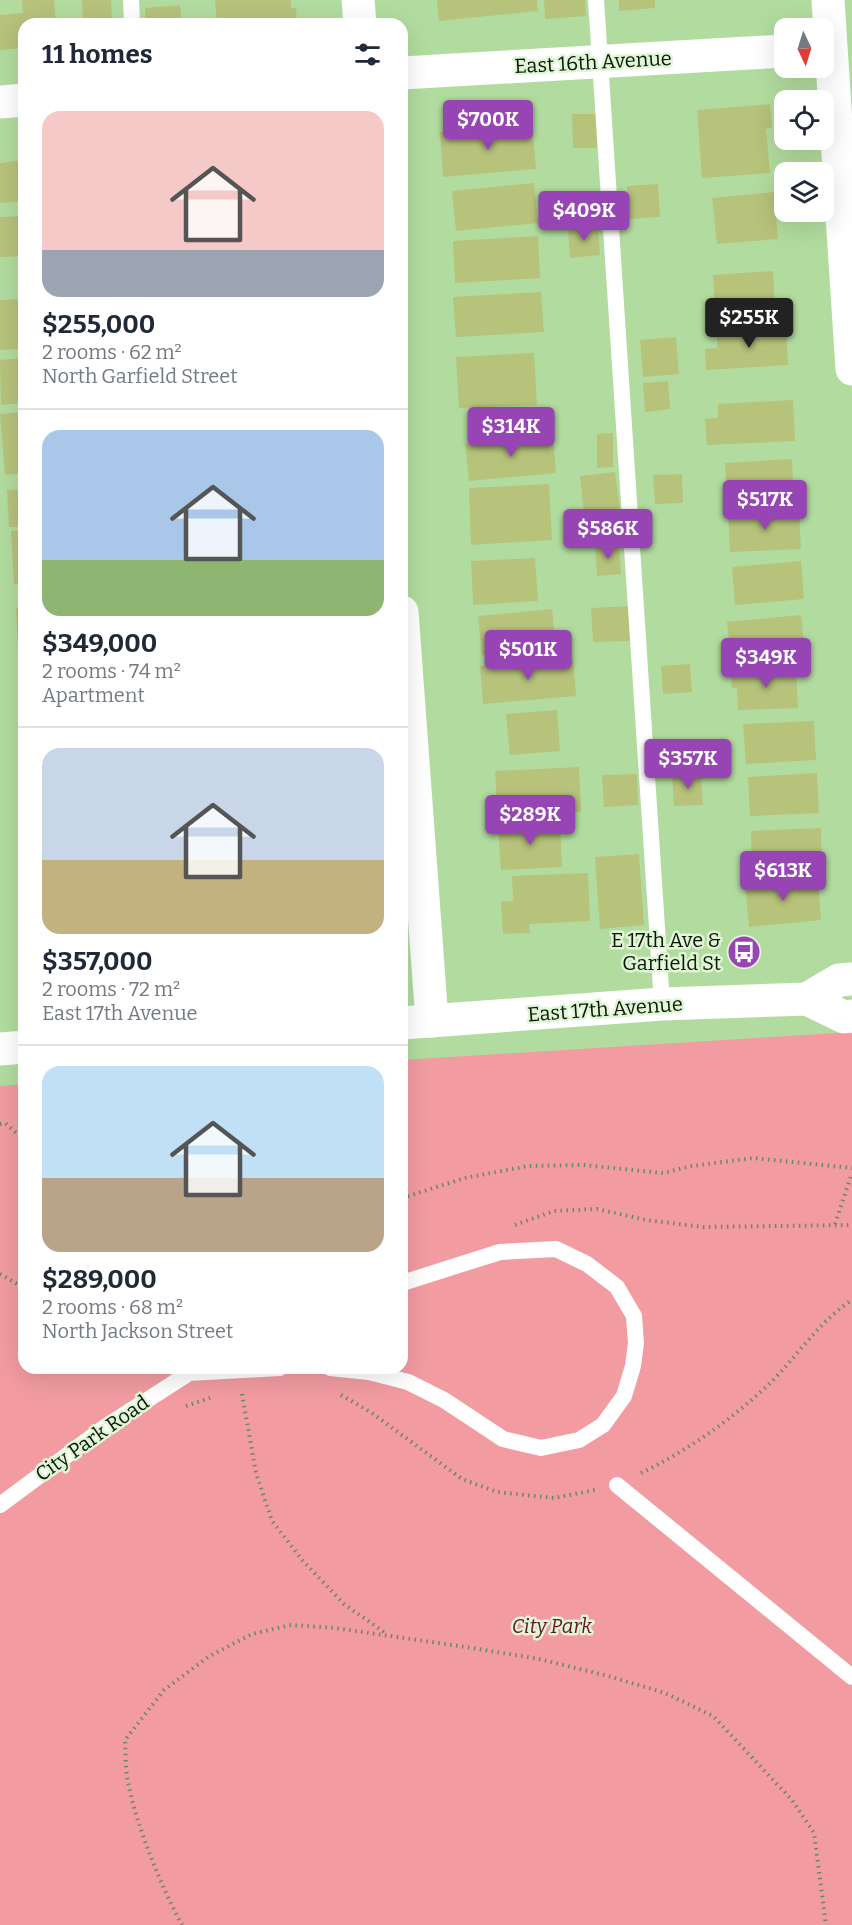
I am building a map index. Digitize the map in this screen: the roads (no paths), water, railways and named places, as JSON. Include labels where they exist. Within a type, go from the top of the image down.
[{"type":"street","points":[[358,0],[360,18]]},
{"type":"street","points":[[828,0],[836,48],[852,369]]},
{"type":"street","name":"East 16th Avenue","points":[[408,73],[774,52]]},
{"type":"street","points":[[0,102],[18,100]]},
{"type":"street","points":[[408,776],[417,1022]]},
{"type":"street","name":"East 17th Avenue","points":[[417,1022],[662,1005],[807,999],[840,980],[852,979]]},
{"type":"street","name":"East 17th Avenue","points":[[807,999],[844,1017],[852,1016]]},
{"type":"street","points":[[0,1049],[18,1048]]},
{"type":"lane","points":[[131,0],[132,18]]},
{"type":"lane","points":[[596,0],[662,1005]]},
{"type":"lane","points":[[377,1374],[408,1382],[444,1400],[503,1439],[541,1448],[579,1440],[603,1425],[624,1396],[633,1366],[636,1343],[634,1316],[617,1287],[587,1264],[556,1249],[500,1252],[408,1281]]},
{"type":"lane","name":"City Park Road","points":[[0,1505],[105,1427],[186,1374]]},
{"type":"lane","points":[[617,1485],[852,1677]]},
{"type":"place","name":"E 17th Ave & Garfield St","points":[[744,952]]},
{"type":"park label","name":"City Park","points":[[552,1626]]}]
